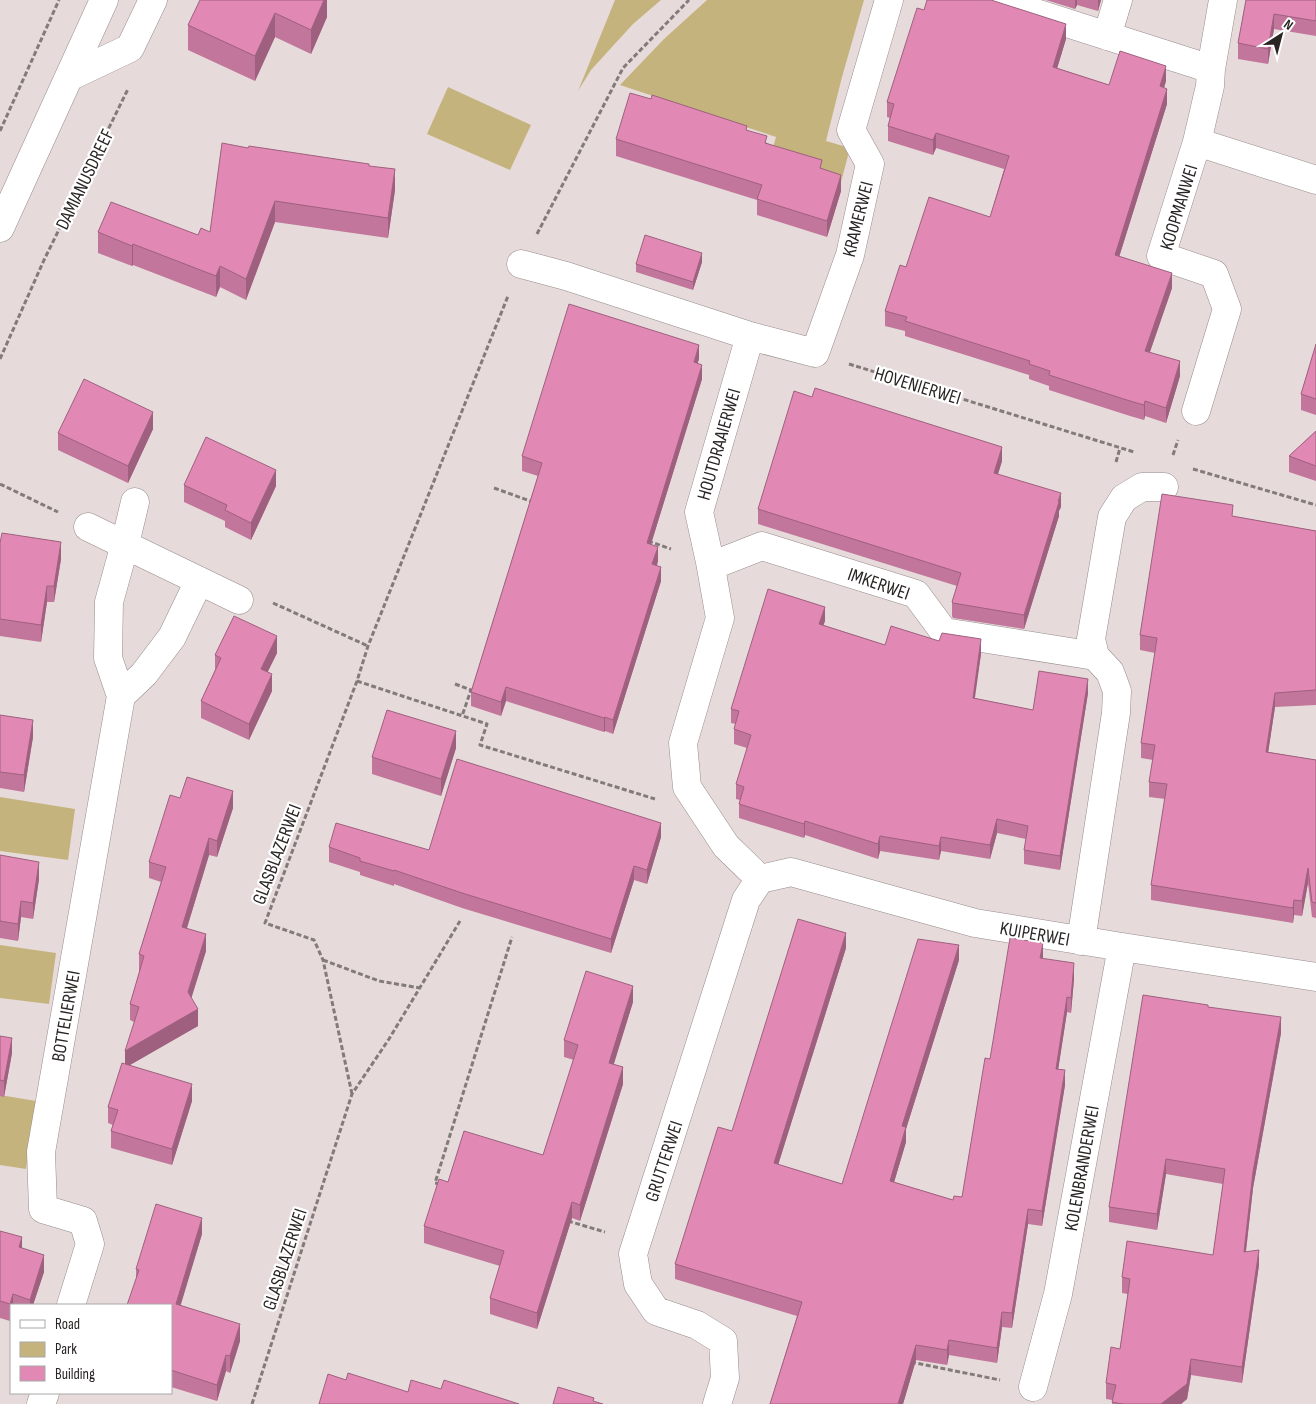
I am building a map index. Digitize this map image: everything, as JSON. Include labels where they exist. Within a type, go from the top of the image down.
[{"type":"street","points":[[0,228],[104,0]]},
{"type":"street","points":[[69,77],[130,48],[153,0]]},
{"type":"street","name":"KRAMERWEI","points":[[815,353],[850,255],[870,164],[851,130],[889,0]]},
{"type":"street","points":[[995,0],[1211,69]]},
{"type":"street","points":[[1107,36],[1118,0]]},
{"type":"street","points":[[1197,142],[1210,86],[1211,69],[1223,0]]},
{"type":"street","name":"KOOPMANWEI","points":[[1196,411],[1227,310],[1214,274],[1161,256],[1197,142],[1316,180]]},
{"type":"street","points":[[521,264],[566,276],[750,336],[815,353]]},
{"type":"street","name":"HOUTDRAAIERWEI","points":[[750,336],[699,512],[720,618],[683,742],[687,787],[726,846],[760,879]]},
{"type":"street","points":[[1081,941],[1116,713],[1117,691],[1110,672],[1095,656],[1091,639],[1112,517],[1124,498],[1142,487],[1164,487]]},
{"type":"street","name":"BOTTELIERWEI","points":[[71,1304],[90,1244],[83,1221],[43,1208],[41,1152],[120,696],[108,658],[109,602],[135,502]]},
{"type":"street","points":[[88,527],[239,600]]},
{"type":"street","name":"IMKERWEI","points":[[710,564],[762,546],[916,594],[944,632],[1095,656]]},
{"type":"street","points":[[120,696],[144,674],[172,637],[199,581]]},
{"type":"street","name":"KUIPERWEI","points":[[760,879],[791,872],[975,923],[1316,977]]},
{"type":"street","name":"GRUTTERWEI","points":[[718,1404],[725,1378],[722,1340],[697,1325],[656,1312],[638,1284],[633,1254],[746,900],[760,879]]},
{"type":"street","name":"KOLENBRANDERWEI","points":[[1033,1386],[1058,1294],[1122,947]]},
{"type":"path","points":[[0,131],[59,0]]},
{"type":"path","points":[[687,787],[654,800],[480,745],[487,724],[356,681],[368,646],[521,264],[623,68],[689,0]]},
{"type":"path","name":"DAMIANUSDREEF","points":[[0,359],[44,260],[130,86]]},
{"type":"path","name":"HOVENIERWEI","points":[[815,353],[1137,453]]},
{"type":"path","points":[[1189,468],[1316,505]]},
{"type":"path","points":[[0,484],[88,527]]},
{"type":"path","points":[[494,488],[541,504]]},
{"type":"path","points":[[644,540],[710,564]]},
{"type":"path","points":[[239,600],[258,596],[368,646]]},
{"type":"path","name":"GLASBLAZERWEI","points":[[352,1094],[323,960],[314,940],[265,923],[356,681]]},
{"type":"path","points":[[455,684],[471,690],[462,716]]},
{"type":"path","name":"GLASBLAZERWEI","points":[[252,1404],[352,1094],[389,1039],[460,921]]},
{"type":"path","points":[[445,1186],[436,1183],[512,937]]},
{"type":"path","points":[[323,960],[379,981],[420,988]]},
{"type":"path","points":[[560,1219],[637,1241]]},
{"type":"path","points":[[905,1360],[924,1366],[1033,1386]]},
{"type":"green space","points":[[615,0],[661,0],[633,24],[591,70],[578,91]]},
{"type":"green space","points":[[707,0],[864,0],[826,141],[850,148],[841,182],[770,158],[776,137],[620,85],[664,39]]},
{"type":"green space","points":[[448,87],[531,125],[510,170],[427,134]]},
{"type":"green space","points":[[0,797],[75,809],[68,860],[0,851]]},
{"type":"green space","points":[[0,945],[56,953],[49,1004],[0,998]]},
{"type":"green space","points":[[0,1095],[36,1101],[26,1169],[0,1165]]},
{"type":"building","points":[[200,0],[324,0],[311,30],[275,13],[255,56],[188,25]]},
{"type":"building","points":[[927,0],[991,0],[1066,24],[1053,67],[1109,85],[1120,51],[1166,66],[1160,86],[1167,89],[1115,255],[1172,273],[1145,351],[1180,361],[1166,408],[1145,401],[1144,405],[1049,375],[1050,371],[1029,364],[1030,361],[905,321],[907,317],[885,311],[900,265],[906,267],[929,197],[990,217],[1009,156],[936,133],[933,140],[888,126],[894,104],[887,102],[917,8],[924,10]]},
{"type":"building","points":[[1246,0],[1316,0],[1316,21],[1274,14],[1268,49],[1238,43]]},
{"type":"building","points":[[630,93],[651,99],[652,95],[747,126],[746,130],[767,136],[765,143],[822,160],[820,168],[841,175],[827,221],[757,199],[762,185],[616,139]]},
{"type":"building","points":[[222,143],[395,169],[388,218],[275,201],[246,279],[220,266],[216,276],[98,232],[111,202],[198,235],[201,228],[210,232]]},
{"type":"building","points":[[645,235],[702,253],[693,282],[636,264]]},
{"type":"building","points":[[569,304],[699,345],[694,362],[702,365],[647,543],[658,547],[652,564],[661,567],[613,720],[506,687],[501,702],[471,692],[542,463],[522,456]]},
{"type":"building","points":[[1316,344],[1316,399],[1301,394]]},
{"type":"building","points":[[84,379],[153,412],[128,466],[58,433]]},
{"type":"building","points":[[815,388],[1002,447],[994,473],[1061,493],[1024,615],[953,603],[961,573],[758,509],[794,391],[812,397]]},
{"type":"building","points":[[1316,431],[1316,466],[1289,456]]},
{"type":"building","points":[[206,437],[276,470],[251,523],[225,510],[227,505],[184,485]]},
{"type":"building","points":[[1162,494],[1233,505],[1232,516],[1316,531],[1316,690],[1275,693],[1266,752],[1316,760],[1316,903],[1312,902],[1308,868],[1302,901],[1294,900],[1293,908],[1151,885],[1167,784],[1149,782],[1155,745],[1141,743],[1157,638],[1140,635]]},
{"type":"building","points":[[2,533],[61,542],[54,586],[47,586],[41,625],[0,619],[0,543]]},
{"type":"building","points":[[768,589],[825,607],[819,624],[885,645],[891,626],[939,641],[942,633],[981,639],[973,698],[1033,710],[1039,671],[1088,679],[1060,856],[1024,850],[1028,826],[997,819],[990,845],[941,837],[939,846],[880,836],[878,844],[805,821],[804,824],[739,804],[744,787],[736,784],[751,735],[734,729],[739,711],[731,709]]},
{"type":"building","points":[[234,616],[277,636],[261,669],[272,674],[249,724],[201,701],[221,658],[215,655]]},
{"type":"building","points":[[387,710],[456,731],[441,779],[372,757]]},
{"type":"building","points":[[0,715],[33,720],[24,775],[0,772]]},
{"type":"building","points":[[457,759],[661,823],[647,870],[634,866],[611,939],[360,861],[360,858],[329,847],[336,823],[429,850]]},
{"type":"building","points":[[187,777],[233,791],[217,841],[209,838],[182,927],[206,934],[188,992],[198,1009],[125,1051],[139,1007],[130,1004],[144,956],[139,954],[166,867],[149,862],[170,795],[180,798]]},
{"type":"building","points":[[0,855],[39,862],[33,903],[21,901],[18,924],[0,921]]},
{"type":"building","points":[[798,919],[846,933],[774,1163],[842,1184],[918,939],[959,945],[902,1126],[906,1127],[890,1181],[953,1200],[954,1196],[962,1197],[985,1058],[990,1059],[1010,938],[1043,943],[1040,958],[1074,963],[1071,998],[1067,997],[1056,1069],[1065,1070],[1042,1211],[1028,1209],[1012,1313],[1002,1312],[997,1348],[949,1340],[947,1350],[916,1345],[898,1404],[770,1404],[802,1302],[675,1264],[718,1127],[732,1131]]},
{"type":"building","points":[[586,971],[633,986],[609,1063],[623,1067],[580,1205],[572,1202],[537,1313],[490,1298],[504,1251],[424,1226],[439,1179],[448,1182],[464,1131],[543,1155],[578,1045],[564,1040]]},
{"type":"building","points":[[1143,995],[1208,1005],[1208,1007],[1281,1017],[1253,1172],[1244,1252],[1259,1250],[1242,1367],[1191,1359],[1187,1384],[1161,1404],[1123,1404],[1112,1402],[1116,1385],[1106,1383],[1111,1347],[1120,1349],[1130,1279],[1122,1277],[1127,1241],[1213,1255],[1225,1169],[1166,1159],[1157,1214],[1109,1207]]},
{"type":"building","points":[[0,1036],[12,1038],[4,1081],[0,1080]]},
{"type":"building","points":[[122,1063],[192,1084],[172,1149],[111,1131],[118,1110],[108,1107]]},
{"type":"building","points":[[156,1204],[202,1218],[176,1304],[240,1324],[230,1356],[226,1355],[217,1385],[172,1370],[172,1304],[127,1304],[139,1270],[136,1269]]},
{"type":"building","points":[[0,1231],[22,1237],[19,1247],[44,1255],[30,1300],[13,1294],[10,1304],[0,1301]]},
{"type":"building","points":[[348,1373],[408,1392],[411,1380],[441,1389],[444,1380],[519,1404],[319,1404],[328,1374],[346,1380]]},
{"type":"building","points":[[558,1387],[594,1398],[593,1401],[603,1404],[553,1404]]}]
